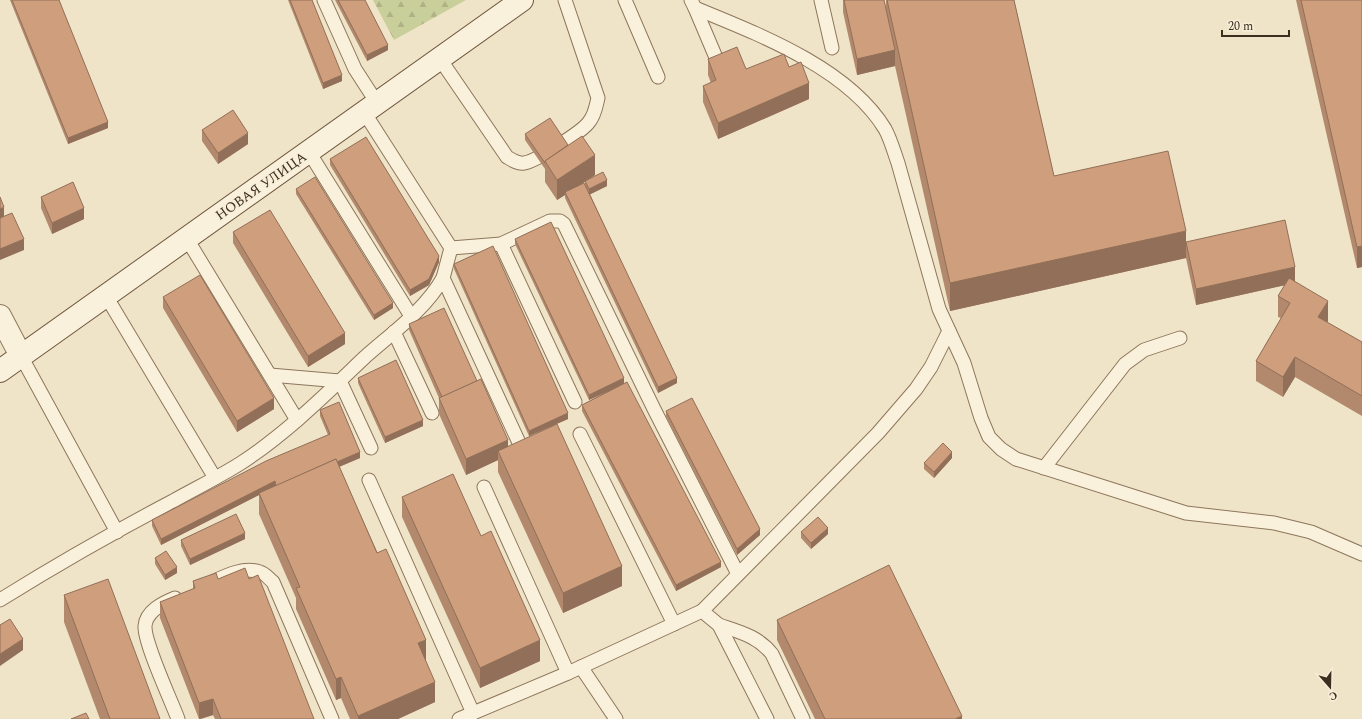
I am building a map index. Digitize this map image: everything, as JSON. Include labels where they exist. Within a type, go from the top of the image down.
[{"type":"street","name":"НОВАЯ УЛИЦА","points":[[0,371],[522,0]]},
{"type":"street","points":[[0,316],[22,356]]},
{"type":"lane","points":[[0,600],[75,555],[247,459],[297,420],[394,332],[434,293],[443,278],[451,248],[371,108],[324,0]]},
{"type":"lane","points":[[440,59],[507,157],[523,164],[532,162],[578,132],[589,122],[595,112],[598,98],[565,0]]},
{"type":"lane","points":[[625,0],[658,77]]},
{"type":"lane","points":[[821,0],[832,48]]},
{"type":"lane","points":[[693,4],[717,60]]},
{"type":"lane","points":[[693,4],[774,41],[823,70],[854,94],[876,116],[892,143],[939,309],[964,363],[981,418],[989,437],[1001,449],[1016,458],[1044,468],[1186,513],[1274,523],[1311,532],[1362,554]]},
{"type":"lane","points":[[309,152],[411,316]]},
{"type":"lane","points":[[451,248],[502,244],[550,222],[560,221],[564,224],[654,409],[738,574]]},
{"type":"lane","points":[[187,239],[297,420]]},
{"type":"lane","points":[[502,244],[575,402]]},
{"type":"lane","points":[[443,278],[521,448]]},
{"type":"lane","points":[[106,296],[215,478]]},
{"type":"lane","points":[[459,719],[568,673],[702,611],[878,433],[916,389],[931,367],[949,331]]},
{"type":"lane","points":[[394,332],[432,413]]},
{"type":"lane","points":[[1044,468],[1125,364],[1144,350],[1180,338]]},
{"type":"lane","points":[[22,356],[117,532]]},
{"type":"lane","points":[[270,375],[340,380]]},
{"type":"lane","points":[[340,380],[371,448]]},
{"type":"lane","points":[[580,434],[674,624]]},
{"type":"lane","points":[[369,480],[473,713]]},
{"type":"lane","points":[[484,487],[568,673]]},
{"type":"lane","points":[[178,719],[148,640],[145,625],[152,611],[162,603],[230,574],[248,571],[261,572],[273,582],[332,719]]},
{"type":"lane","points":[[702,611],[719,624],[750,635],[766,646],[772,654],[803,719]]},
{"type":"lane","points":[[719,624],[767,719]]},
{"type":"lane","points":[[581,667],[616,719]]},
{"type":"green space","points":[[373,0],[466,0],[394,40]]},
{"type":"building","points":[[12,0],[59,0],[108,122],[68,138]]},
{"type":"building","points":[[290,0],[312,0],[342,75],[323,83]]},
{"type":"building","points":[[338,0],[365,0],[388,45],[367,55]]},
{"type":"building","points":[[844,0],[884,0],[895,50],[857,59]]},
{"type":"building","points":[[887,0],[1014,0],[1054,176],[1168,151],[1186,231],[950,283]]},
{"type":"building","points":[[1301,0],[1362,0],[1362,246],[1357,247]]},
{"type":"building","points":[[737,47],[746,69],[784,54],[789,67],[801,62],[809,83],[718,123],[703,86],[716,80],[708,59]]},
{"type":"building","points":[[233,110],[248,133],[218,153],[202,130]]},
{"type":"building","points":[[550,118],[568,145],[545,161],[545,163],[525,134]]},
{"type":"building","points":[[582,136],[595,155],[557,180],[545,161]]},
{"type":"building","points":[[366,137],[439,256],[429,279],[410,290],[330,159]]},
{"type":"building","points":[[603,172],[607,180],[589,189],[585,181]]},
{"type":"building","points":[[315,177],[393,303],[374,315],[296,189]]},
{"type":"building","points":[[73,182],[84,208],[52,223],[41,197]]},
{"type":"building","points":[[584,183],[677,378],[658,387],[565,192]]},
{"type":"building","points":[[0,197],[4,207],[0,209]]},
{"type":"building","points":[[270,210],[345,333],[308,356],[233,232]]},
{"type":"building","points":[[12,213],[24,239],[0,249],[0,218]]},
{"type":"building","points":[[1285,220],[1295,267],[1196,289],[1186,242]]},
{"type":"building","points":[[551,222],[624,378],[589,395],[515,239]]},
{"type":"building","points":[[493,246],[568,413],[529,431],[454,264]]},
{"type":"building","points":[[200,275],[274,398],[237,421],[163,297]]},
{"type":"building","points":[[1289,278],[1328,301],[1318,317],[1362,342],[1362,396],[1295,357],[1283,377],[1256,361],[1290,303],[1278,296]]},
{"type":"building","points":[[444,308],[477,381],[442,397],[409,324]]},
{"type":"building","points":[[396,360],[423,420],[385,437],[358,378]]},
{"type":"building","points":[[481,379],[508,440],[466,459],[439,398]]},
{"type":"building","points":[[627,382],[721,562],[676,585],[582,405]]},
{"type":"building","points":[[692,398],[760,529],[737,549],[666,411]]},
{"type":"building","points":[[339,402],[360,452],[337,462],[336,459],[276,486],[275,481],[161,539],[152,520],[266,461],[330,434],[320,410]]},
{"type":"building","points":[[557,424],[622,566],[563,593],[498,451]]},
{"type":"building","points":[[943,443],[952,452],[934,472],[924,463]]},
{"type":"building","points":[[336,459],[377,553],[386,549],[426,640],[418,643],[435,682],[358,716],[341,677],[336,679],[296,588],[300,587],[259,493]]},
{"type":"building","points":[[453,474],[481,536],[491,531],[540,640],[480,668],[402,497]]},
{"type":"building","points":[[236,514],[245,533],[190,559],[181,540]]},
{"type":"building","points":[[818,517],[828,528],[811,543],[801,532]]},
{"type":"building","points":[[166,551],[177,567],[165,575],[155,558]]},
{"type":"building","points":[[889,565],[962,716],[955,719],[825,719],[777,620]]},
{"type":"building","points":[[245,568],[249,579],[258,575],[314,719],[221,719],[213,699],[199,703],[160,602],[195,588],[193,581],[216,573],[218,579]]},
{"type":"building","points":[[108,579],[160,719],[110,719],[64,595]]},
{"type":"building","points":[[10,619],[23,639],[0,654],[0,625]]},
{"type":"building","points":[[86,713],[89,719],[71,719]]}]
